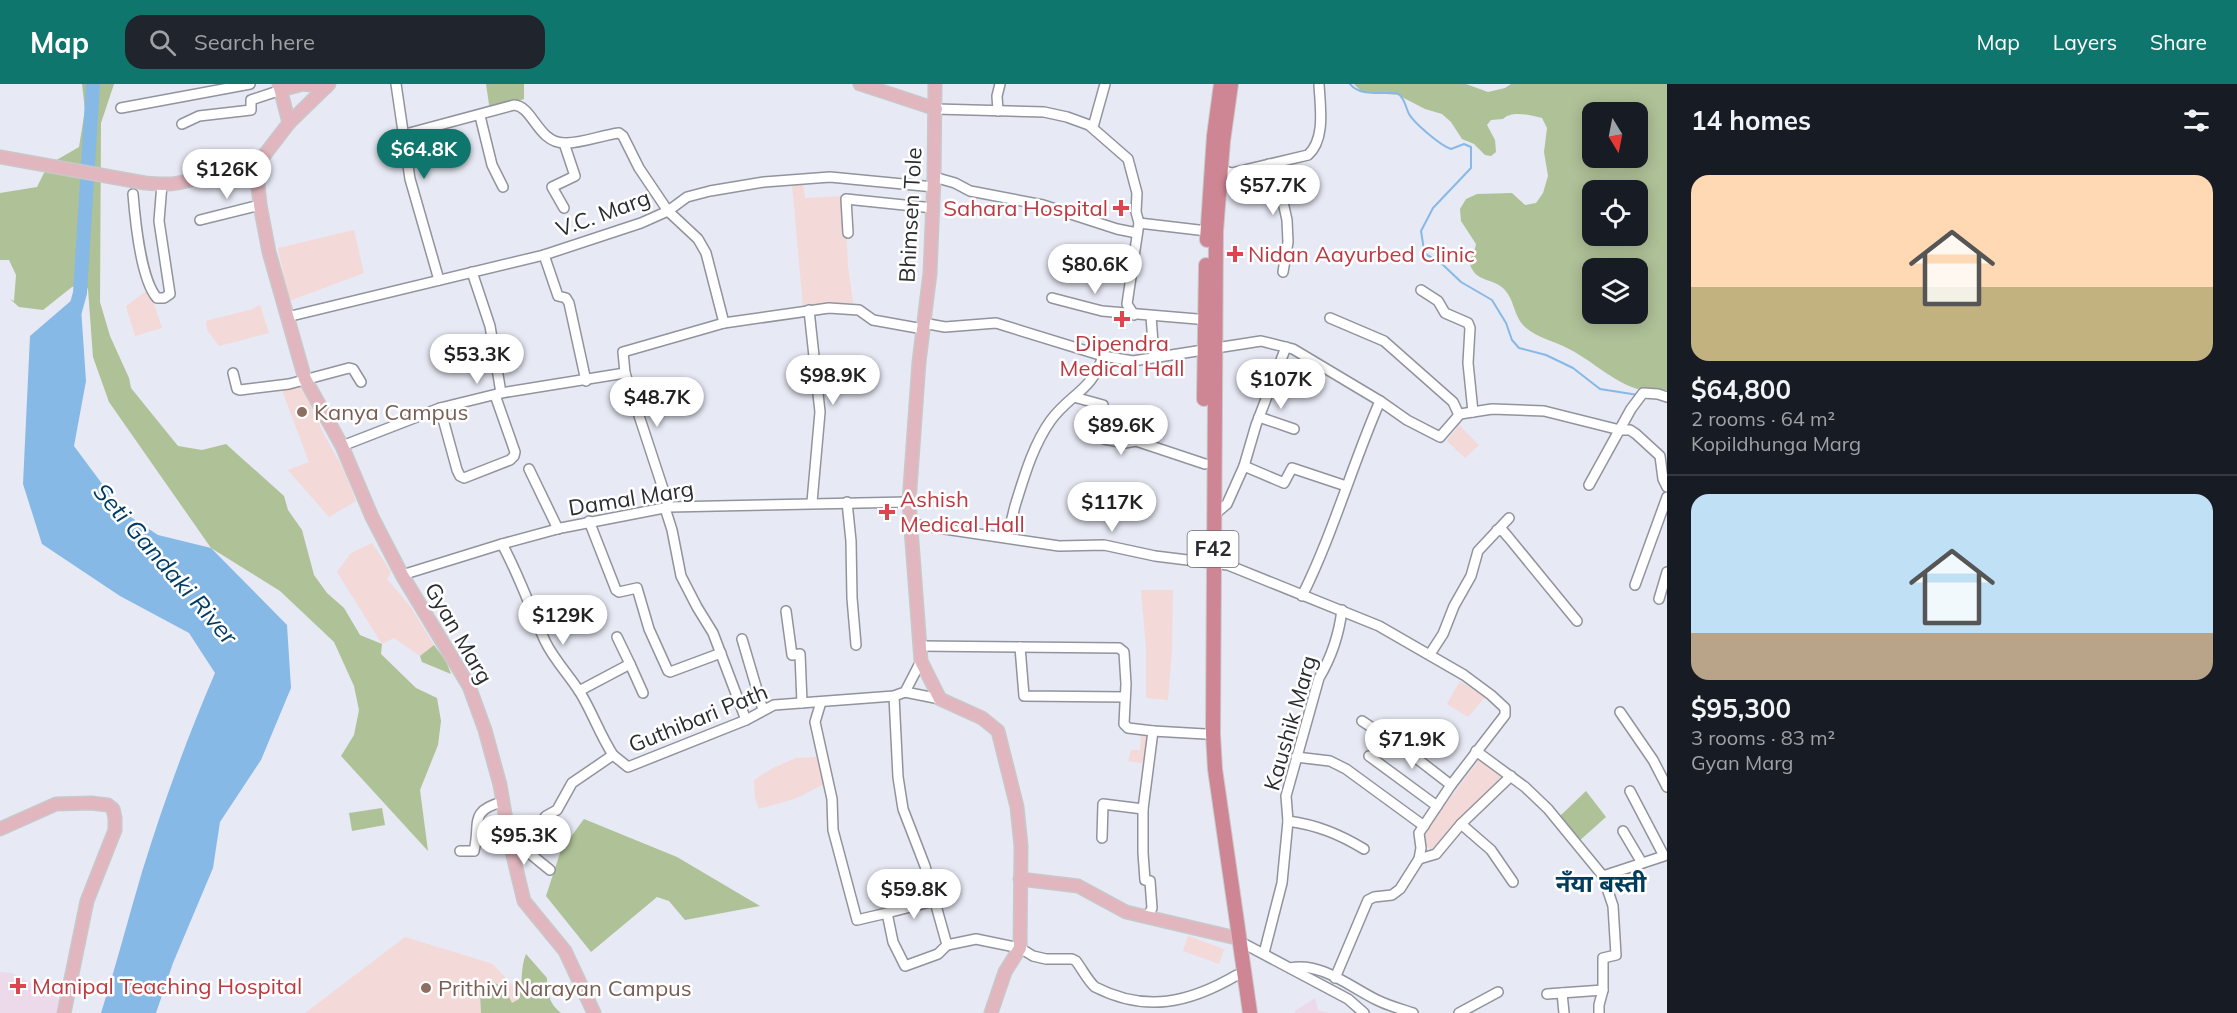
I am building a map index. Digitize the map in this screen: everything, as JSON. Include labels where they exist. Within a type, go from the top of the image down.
[{"type":"highway","name":"F42","points":[[1221,84],[1214,136],[1207,231],[1214,515],[1209,563],[1205,734],[1207,771],[1250,1013]]},
{"type":"highway","name":"F42","points":[[1209,320],[1221,170],[1231,84]]},
{"type":"highway","name":"F42","points":[[1209,349],[1205,464],[1213,734],[1242,1013]]},
{"type":"main road","points":[[289,123],[280,87],[303,84],[328,85]]},
{"type":"main road","points":[[860,84],[936,110]]},
{"type":"main road","name":"Bhimsen Tole","points":[[936,84],[930,273],[923,326],[909,502],[921,661],[940,699]]},
{"type":"main road","points":[[0,157],[137,182],[162,184],[177,183],[240,166],[256,166],[289,123],[328,85]]},
{"type":"main road","name":"Gyan Marg","points":[[256,166],[260,205],[269,252],[305,379],[342,446],[372,517],[402,575],[469,686],[485,730],[525,901],[565,951],[594,1013]]},
{"type":"main road","points":[[940,699],[982,718],[998,731],[1017,807],[1022,846],[1020,948],[1005,972],[992,1013]]},
{"type":"main road","points":[[0,829],[56,804],[91,803],[113,808],[115,830],[86,907],[64,1013]]},
{"type":"main road","points":[[1020,879],[1078,886],[1126,912],[1236,940]]},
{"type":"street","points":[[121,108],[250,84]]},
{"type":"street","points":[[396,84],[410,179],[439,280]]},
{"type":"street","points":[[998,111],[997,96],[1000,84]]},
{"type":"street","points":[[1093,127],[1105,84]]},
{"type":"street","points":[[1221,170],[1232,173],[1308,155],[1314,150],[1320,134],[1319,84]]},
{"type":"street","points":[[182,124],[199,116],[251,110],[251,100],[280,87]]},
{"type":"street","points":[[402,135],[519,106],[524,109],[544,136],[564,143],[619,133],[668,211],[698,239],[706,252],[724,323]]},
{"type":"street","points":[[936,110],[1044,112],[1067,117],[1093,127],[1128,159],[1137,193],[1138,228],[1127,304],[1134,315]]},
{"type":"street","points":[[480,116],[492,165],[503,187]]},
{"type":"street","name":"V.C. Marg","points":[[564,143],[575,176],[552,187],[564,208]]},
{"type":"street","points":[[1269,164],[1273,186],[1283,202],[1287,220],[1288,242],[1283,272]]},
{"type":"street","name":"V.C. Marg","points":[[287,317],[544,255],[641,223],[668,211],[687,197],[764,182],[830,177],[955,183],[970,191],[1043,205],[1117,230],[1138,228],[1207,231]]},
{"type":"street","points":[[133,194],[136,225],[148,282],[157,298],[164,298],[170,294],[159,220],[162,184]]},
{"type":"street","points":[[848,233],[846,200],[933,208]]},
{"type":"street","points":[[200,220],[260,205]]},
{"type":"street","points":[[544,255],[558,296],[566,298],[569,303],[586,381]]},
{"type":"street","points":[[440,408],[460,476],[464,478],[510,460],[514,456],[515,452],[498,394],[490,326],[472,272]]},
{"type":"street","points":[[1421,290],[1438,301],[1444,313],[1468,323],[1470,328],[1468,363],[1473,412]]},
{"type":"street","points":[[1052,298],[1102,311],[1209,320]]},
{"type":"street","points":[[746,720],[713,633],[681,576],[667,507],[625,373],[623,352],[724,323],[777,317],[809,310],[830,308],[859,310],[873,320],[923,326],[945,327],[996,323],[1103,356],[1133,361],[1261,341],[1293,349],[1380,401],[1407,420],[1440,437],[1459,415],[1492,409],[1544,411],[1620,430],[1630,430],[1660,456],[1663,479],[1667,487]]},
{"type":"street","points":[[809,310],[820,412],[812,502]]},
{"type":"street","points":[[1151,316],[1154,357]]},
{"type":"street","points":[[1330,318],[1384,341],[1453,402],[1459,415]]},
{"type":"street","points":[[1214,515],[1227,504],[1244,466],[1259,417],[1286,347]]},
{"type":"street","points":[[1005,537],[1011,527],[1012,516],[1029,463],[1051,420],[1092,381],[1103,356]]},
{"type":"street","points":[[233,373],[237,389],[240,390],[289,384],[349,368],[353,369],[361,382]]},
{"type":"street","points":[[342,446],[440,408],[498,394],[625,373]]},
{"type":"street","points":[[1589,485],[1642,393],[1667,397]]},
{"type":"street","points":[[1074,397],[1103,405],[1102,437],[1125,443],[1136,441],[1205,464]]},
{"type":"street","points":[[1302,596],[1316,570],[1380,401]]},
{"type":"street","points":[[1259,417],[1294,429]]},
{"type":"street","points":[[1244,466],[1284,483],[1292,468],[1346,486]]},
{"type":"street","points":[[529,470],[558,529]]},
{"type":"street","points":[[1635,585],[1667,496]]},
{"type":"street","name":"Damal Marg","points":[[402,575],[502,544],[589,521],[667,507],[812,502],[909,502]]},
{"type":"street","points":[[847,502],[856,645]]},
{"type":"street","points":[[1430,654],[1443,634],[1454,606],[1471,576],[1478,551],[1509,518]]},
{"type":"street","points":[[589,521],[616,590],[619,592],[637,588],[649,629],[668,671],[721,653]]},
{"type":"street","points":[[912,524],[1059,546],[1104,545],[1155,556],[1228,565],[1379,626],[1464,675],[1504,708],[1505,715],[1451,785],[1419,833],[1421,848],[1419,859],[1400,889],[1392,895],[1368,900],[1335,978]]},
{"type":"street","points":[[1497,530],[1503,531],[1577,621]]},
{"type":"street","points":[[502,544],[518,574],[546,644],[579,692],[599,734],[613,755]]},
{"type":"street","points":[[1659,599],[1667,572]]},
{"type":"street","name":"Kaushik Marg","points":[[1264,953],[1282,884],[1288,821],[1286,796],[1319,678],[1329,663],[1340,629],[1342,610]]},
{"type":"street","points":[[786,611],[792,655],[800,654],[802,703]]},
{"type":"street","points":[[617,637],[643,693]]},
{"type":"street","points":[[742,639],[763,710]]},
{"type":"street","points":[[919,646],[1119,648],[1124,652],[1125,726],[1153,731],[1205,734]]},
{"type":"street","points":[[1020,647],[1024,696],[1125,696]]},
{"type":"street","points":[[921,661],[905,692],[940,699]]},
{"type":"street","points":[[579,692],[630,664]]},
{"type":"street","name":"Guthibari Path","points":[[510,843],[537,826],[546,816],[556,810],[572,783],[613,755],[628,767],[746,720],[774,705],[894,696],[905,692]]},
{"type":"street","points":[[894,696],[898,777],[903,809],[925,866],[947,945]]},
{"type":"street","points":[[821,702],[815,722],[832,799],[833,830],[857,920],[934,901]]},
{"type":"street","points":[[1620,712],[1653,760],[1667,787]]},
{"type":"street","points":[[1362,721],[1407,751],[1451,785]]},
{"type":"street","points":[[1148,916],[1152,908],[1150,881],[1145,880],[1143,809],[1153,731]]},
{"type":"street","points":[[1476,751],[1511,776],[1548,809],[1603,876],[1612,906],[1616,955],[1603,958],[1603,990],[1599,1013]]},
{"type":"street","points":[[1369,756],[1437,806]]},
{"type":"street","points":[[1296,757],[1330,761],[1346,769],[1424,826]]},
{"type":"street","points":[[1419,859],[1436,854],[1461,824],[1511,776]]},
{"type":"street","points":[[1603,876],[1664,856],[1630,791]]},
{"type":"street","points":[[460,851],[474,851],[477,818],[482,810],[502,802]]},
{"type":"street","points":[[1102,838],[1103,804],[1143,809]]},
{"type":"street","points":[[1288,821],[1312,824],[1364,849]]},
{"type":"street","points":[[1461,824],[1491,850],[1513,882]]},
{"type":"street","points":[[1623,831],[1642,863]]},
{"type":"street","points":[[510,843],[528,852],[550,870]]},
{"type":"street","points":[[887,914],[893,942],[905,966],[938,954],[947,945],[976,939],[1020,948],[1033,956],[1046,959],[1076,961],[1094,986],[1117,1000],[1139,1008],[1171,1008],[1200,997],[1237,975]]},
{"type":"street","points":[[1236,940],[1348,999],[1364,1013]]},
{"type":"street","points":[[992,1013],[1009,968],[1015,962]]},
{"type":"street","points":[[1290,968],[1304,967],[1335,978],[1378,1001],[1413,1013]]},
{"type":"street","points":[[1547,994],[1603,990]]},
{"type":"street","points":[[1459,1013],[1497,992]]},
{"type":"street","points":[[1562,993],[1564,1013]]},
{"type":"shaded area","points":[[803,183],[805,198],[845,196],[848,266],[853,303],[803,307],[792,184]]},
{"type":"shaded area","points":[[354,230],[364,273],[289,301],[278,248]]},
{"type":"shaded area","points":[[149,289],[162,328],[135,336],[126,306]]},
{"type":"shaded area","points":[[260,305],[269,333],[219,346],[207,330],[206,321],[250,310]]},
{"type":"shaded area","points":[[301,384],[324,435],[343,468],[356,501],[329,517],[288,470],[309,462],[282,390]]},
{"type":"shaded area","points":[[1459,425],[1479,445],[1465,458],[1447,441]]},
{"type":"shaded area","points":[[372,543],[391,572],[387,579],[410,606],[434,645],[420,656],[394,638],[382,644],[337,572],[351,553]]},
{"type":"shaded area","points":[[1141,590],[1173,590],[1168,700],[1146,698],[1146,649]]},
{"type":"shaded area","points":[[1460,681],[1485,697],[1468,717],[1447,704]]},
{"type":"shaded area","points":[[1141,735],[1149,736],[1146,764],[1128,761],[1131,750],[1140,750]]},
{"type":"shaded area","points":[[816,757],[826,783],[797,798],[759,809],[755,798],[754,780],[771,769],[796,758]]},
{"type":"shaded area","points":[[1481,757],[1508,779],[1435,852],[1421,842],[1429,826]]},
{"type":"shaded area","points":[[1188,936],[1224,949],[1219,964],[1183,951]]},
{"type":"shaded area","name":"Prithivi Narayan Campus","points":[[405,937],[493,964],[538,1013],[305,1013]]},
{"type":"shaded area","name":"Manipal Teaching Hospital","points":[[0,972],[12,973],[61,1000],[58,1013],[0,1013]]},
{"type":"shaded area","points":[[1315,998],[1318,1010],[1329,1013],[1295,1013],[1295,1011]]},
{"type":"green space","points":[[82,84],[114,84],[101,123],[100,302],[110,336],[129,378],[131,388],[178,446],[202,450],[226,444],[284,496],[288,510],[302,530],[314,575],[327,593],[344,608],[360,635],[382,644],[381,654],[416,688],[437,698],[441,721],[438,745],[420,790],[428,851],[341,756],[354,735],[359,710],[354,686],[334,642],[280,591],[211,548],[109,402],[93,357],[88,289],[84,284],[72,287],[43,310],[19,307],[10,299],[14,301],[16,275],[9,260],[0,260],[0,193],[37,187],[48,165],[79,147],[85,110]]},
{"type":"green space","points":[[486,84],[524,84],[524,99],[490,111]]},
{"type":"green space","points":[[1354,84],[1466,84],[1488,92],[1505,88],[1511,84],[1667,84],[1667,390],[1640,390],[1627,385],[1569,349],[1530,331],[1521,323],[1507,292],[1495,283],[1478,276],[1470,266],[1476,244],[1461,221],[1460,209],[1466,199],[1477,194],[1512,193],[1525,205],[1536,203],[1543,193],[1548,176],[1544,152],[1547,128],[1542,118],[1516,114],[1503,119],[1491,120],[1487,125],[1495,140],[1496,152],[1491,156],[1485,155],[1474,144],[1462,139],[1451,122],[1442,114],[1425,109],[1398,95],[1362,92]]},
{"type":"green space","points":[[434,645],[446,661],[451,674],[422,662],[420,656]]},
{"type":"green space","points":[[1586,791],[1606,817],[1578,842],[1559,817]]},
{"type":"green space","points":[[382,808],[385,825],[352,831],[349,813]]},
{"type":"green space","points":[[584,819],[677,857],[760,906],[685,920],[669,901],[657,897],[591,952],[546,896],[561,850]]},
{"type":"green space","points":[[526,954],[547,978],[550,997],[554,1006],[561,1013],[481,1013],[480,992],[492,982],[504,987],[512,1003],[519,999]]},
{"type":"water","points":[[80,293],[86,381],[74,446],[123,512],[158,535],[211,548],[287,625],[291,688],[261,760],[220,822],[213,868],[173,963],[156,1013],[101,1013],[158,821],[215,673],[189,633],[120,596],[42,544],[23,484],[30,336]]},
{"type":"waterway","name":"Seti Gandaki River","points":[[75,311],[80,293],[93,84]]},
{"type":"waterway","points":[[1350,84],[1360,91],[1397,93],[1412,118],[1435,139],[1451,149],[1464,144],[1471,147],[1471,168],[1433,208],[1421,231],[1427,255],[1440,262],[1461,282],[1492,300],[1506,323],[1512,340],[1519,348],[1546,355],[1573,368],[1600,389],[1638,395]]},
{"type":"place","name":"Sahara Hospital","points":[[1121,208]]},
{"type":"place","name":"Nidan Aayurbed Clinic","points":[[1235,254]]},
{"type":"place","name":"Dipendra Medical Hall","points":[[1122,319]]},
{"type":"place","name":"Kanya Campus","points":[[302,412]]},
{"type":"place","name":"Ashish Medical Hall","points":[[887,512]]},
{"type":"place","name":"Manipal Teaching Hospital","points":[[18,986]]},
{"type":"place","name":"Prithivi Narayan Campus","points":[[426,988]]},
{"type":"district","name":"नँया बस्ती","points":[[1601,884]]}]
